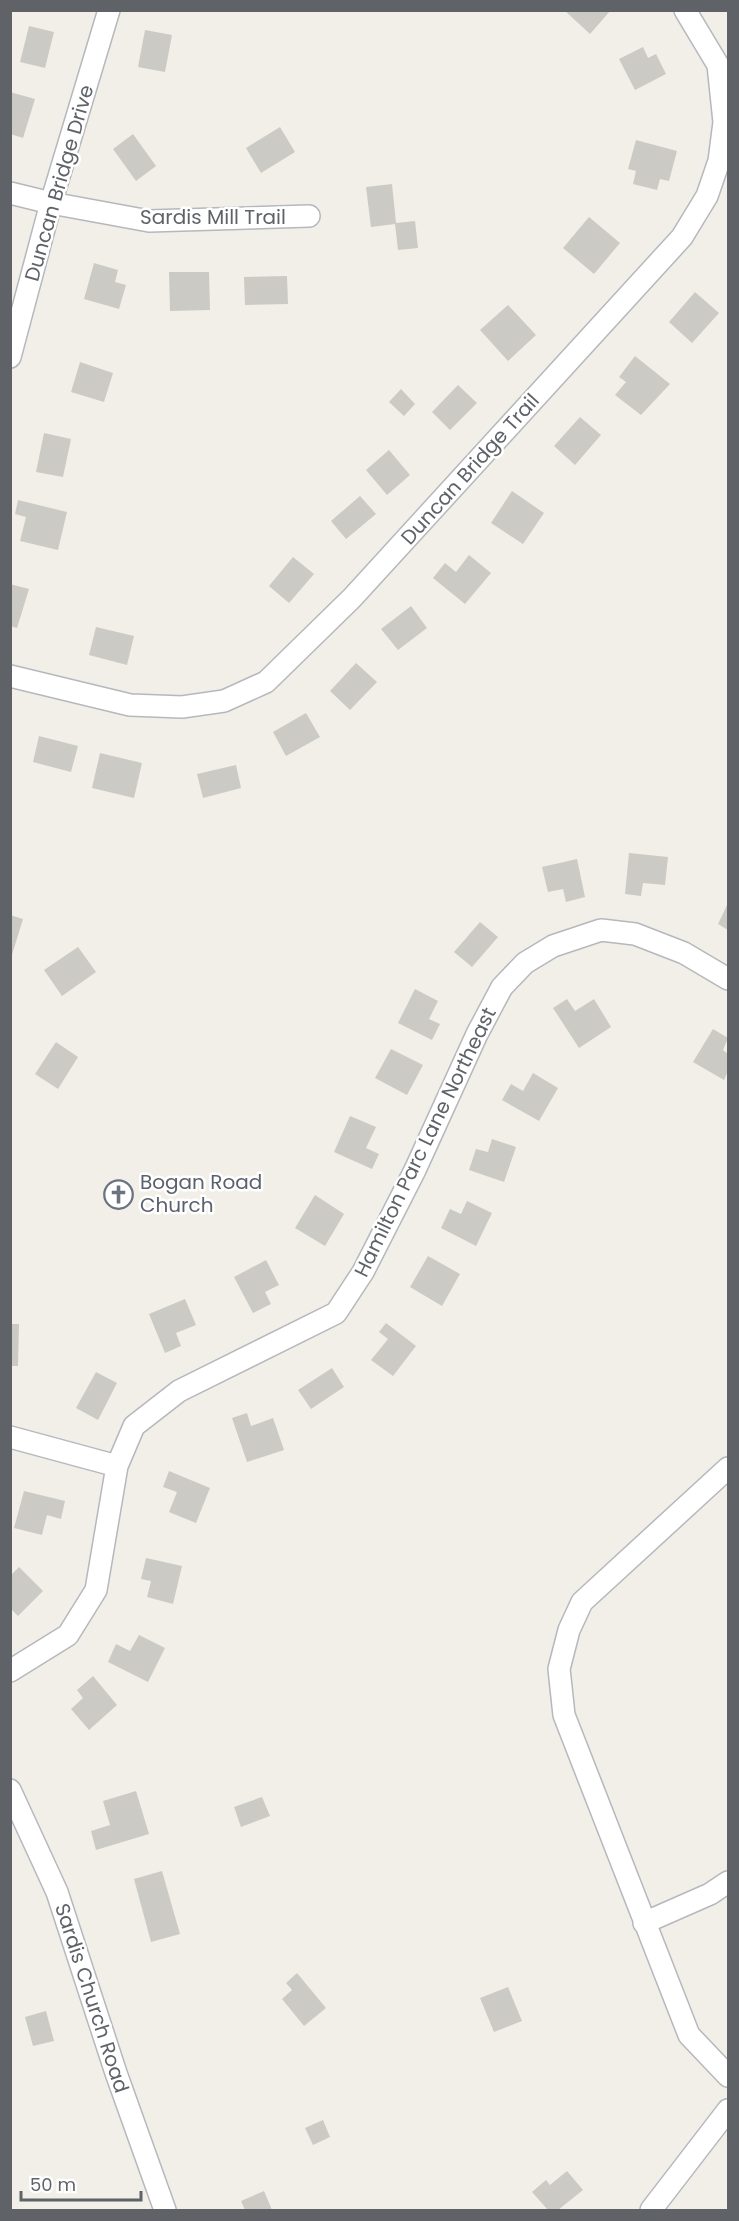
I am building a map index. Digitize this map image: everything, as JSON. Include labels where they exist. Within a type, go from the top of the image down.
[{"type":"street","name":"Duncan Bridge Drive","points":[[10,357],[51,203],[109,10]]},
{"type":"street","name":"Duncan Bridge Trail","points":[[10,676],[130,705],[182,707],[224,701],[266,682],[344,606],[682,237],[707,196],[719,161],[724,122],[718,65],[685,10]]},
{"type":"street","name":"Sardis Mill Trail","points":[[10,193],[149,221],[309,216]]},
{"type":"street","name":"Hamilton Parc Lane Northeast","points":[[10,1671],[68,1635],[96,1590],[117,1466],[134,1426],[178,1391],[336,1313],[363,1272],[415,1170],[477,1034],[502,987],[525,963],[554,946],[601,930],[635,934],[684,953],[729,979]]},
{"type":"street","points":[[10,1437],[117,1466]]},
{"type":"street","points":[[729,1468],[582,1602],[569,1630],[559,1669],[564,1715],[689,2035],[729,2076]]},
{"type":"street","name":"Sardis Church Road","points":[[11,1792],[57,1892],[116,2073],[165,2211]]},
{"type":"street","points":[[644,1923],[710,1894],[729,1882]]},
{"type":"street","points":[[651,2211],[729,2110]]},
{"type":"building","points":[[564,10],[611,10],[590,34]]},
{"type":"building","points":[[29,26],[54,32],[45,68],[20,62]]},
{"type":"building","points":[[145,30],[172,35],[165,72],[138,67]]},
{"type":"building","points":[[643,47],[648,58],[656,54],[666,74],[635,90],[619,59]]},
{"type":"building","points":[[10,92],[35,99],[23,138],[10,134]]},
{"type":"building","points":[[280,127],[295,152],[261,173],[246,148]]},
{"type":"building","points":[[133,134],[156,166],[136,181],[113,149]]},
{"type":"building","points":[[636,140],[677,151],[669,181],[660,179],[657,190],[633,184],[636,171],[628,169]]},
{"type":"building","points":[[392,184],[396,223],[415,221],[418,248],[398,250],[395,224],[371,227],[366,187]]},
{"type":"building","points":[[589,217],[620,243],[594,274],[563,248]]},
{"type":"building","points":[[94,263],[118,270],[115,282],[126,285],[119,309],[84,299]]},
{"type":"building","points":[[169,272],[209,272],[210,310],[170,311]]},
{"type":"building","points":[[287,276],[288,304],[245,305],[244,277]]},
{"type":"building","points":[[695,292],[719,313],[692,343],[669,322]]},
{"type":"building","points":[[508,305],[536,335],[508,361],[480,330]]},
{"type":"building","points":[[635,356],[670,384],[641,415],[615,395],[626,382],[619,377]]},
{"type":"building","points":[[80,362],[113,373],[104,402],[71,392]]},
{"type":"building","points":[[458,385],[477,403],[450,430],[432,412]]},
{"type":"building","points":[[401,389],[415,404],[404,416],[389,402]]},
{"type":"building","points":[[580,417],[601,435],[575,465],[554,446]]},
{"type":"building","points":[[44,433],[71,439],[63,477],[36,472]]},
{"type":"building","points":[[389,450],[410,475],[387,495],[366,470]]},
{"type":"building","points":[[512,491],[544,513],[523,544],[491,523]]},
{"type":"building","points":[[360,496],[376,514],[346,539],[331,521]]},
{"type":"building","points":[[18,500],[67,512],[58,550],[20,541],[26,517],[15,514]]},
{"type":"building","points":[[469,555],[491,573],[465,604],[433,578],[445,563],[456,572]]},
{"type":"building","points":[[293,557],[314,574],[289,603],[269,586]]},
{"type":"building","points":[[10,584],[29,589],[17,628],[10,626]]},
{"type":"building","points":[[411,606],[427,628],[398,650],[381,629]]},
{"type":"building","points":[[96,627],[134,636],[127,665],[89,655]]},
{"type":"building","points":[[356,663],[377,682],[350,710],[330,691]]},
{"type":"building","points":[[306,713],[320,737],[286,756],[273,732]]},
{"type":"building","points":[[39,736],[78,746],[71,772],[33,762]]},
{"type":"building","points":[[100,753],[142,763],[134,798],[92,788]]},
{"type":"building","points":[[236,765],[241,788],[203,798],[197,774]]},
{"type":"building","points":[[629,853],[668,857],[665,885],[643,883],[641,896],[625,894]]},
{"type":"building","points":[[577,859],[585,897],[566,902],[563,889],[548,892],[542,867]]},
{"type":"building","points":[[728,903],[728,930],[718,924]]},
{"type":"building","points":[[10,915],[23,919],[11,958],[10,958]]},
{"type":"building","points":[[480,922],[498,937],[472,967],[454,952]]},
{"type":"building","points":[[78,947],[96,972],[62,996],[44,970]]},
{"type":"building","points":[[415,989],[438,1001],[429,1019],[440,1024],[432,1040],[398,1023]]},
{"type":"building","points":[[567,999],[575,1011],[594,999],[611,1027],[579,1048],[553,1008]]},
{"type":"building","points":[[713,1029],[728,1038],[723,1050],[728,1054],[728,1071],[724,1080],[693,1062]]},
{"type":"building","points":[[56,1042],[78,1057],[58,1089],[35,1074]]},
{"type":"building","points":[[391,1049],[423,1065],[407,1095],[375,1078]]},
{"type":"building","points":[[533,1073],[558,1088],[539,1121],[502,1100],[511,1084],[523,1091]]},
{"type":"building","points":[[350,1116],[376,1127],[366,1148],[379,1154],[372,1169],[334,1152]]},
{"type":"building","points":[[492,1139],[516,1147],[504,1182],[469,1170],[476,1149],[488,1152]]},
{"type":"building","points":[[315,1195],[344,1214],[325,1246],[295,1228]]},
{"type":"building","points":[[467,1201],[492,1213],[476,1246],[441,1228],[450,1209],[461,1214]]},
{"type":"building","points":[[428,1256],[460,1274],[442,1306],[410,1287]]},
{"type":"building","points":[[266,1260],[279,1285],[265,1292],[271,1304],[253,1313],[234,1277]]},
{"type":"building","points":[[185,1299],[196,1325],[176,1333],[181,1346],[165,1353],[149,1314]]},
{"type":"building","points":[[386,1323],[416,1346],[393,1376],[371,1360],[388,1339],[379,1332]]},
{"type":"building","points":[[10,1324],[19,1324],[18,1366],[10,1366]]},
{"type":"building","points":[[332,1368],[344,1387],[311,1409],[298,1390]]},
{"type":"building","points":[[96,1372],[117,1383],[98,1420],[76,1408]]},
{"type":"building","points":[[247,1413],[251,1426],[273,1418],[284,1450],[247,1462],[232,1418]]},
{"type":"building","points":[[169,1471],[210,1488],[196,1523],[169,1512],[177,1492],[163,1487]]},
{"type":"building","points":[[24,1491],[65,1501],[61,1519],[47,1515],[42,1535],[14,1528]]},
{"type":"building","points":[[146,1558],[182,1566],[173,1604],[147,1597],[151,1581],[141,1579]]},
{"type":"building","points":[[19,1567],[43,1591],[18,1616],[10,1608],[10,1576]]},
{"type":"building","points":[[139,1635],[165,1648],[148,1682],[108,1662],[116,1644],[130,1651]]},
{"type":"building","points":[[93,1676],[117,1705],[89,1730],[71,1709],[83,1698],[77,1690]]},
{"type":"building","points":[[136,1791],[149,1834],[96,1850],[91,1831],[110,1825],[103,1801]]},
{"type":"building","points":[[262,1797],[270,1816],[241,1827],[234,1807]]},
{"type":"building","points":[[162,1871],[180,1934],[151,1942],[134,1879]]},
{"type":"building","points":[[297,1973],[326,2008],[304,2026],[282,1999],[292,1990],[286,1983]]},
{"type":"building","points":[[508,1987],[522,2021],[494,2032],[480,1998]]},
{"type":"building","points":[[46,2011],[54,2041],[33,2046],[25,2017]]},
{"type":"building","points":[[323,2120],[330,2137],[313,2145],[305,2128]]},
{"type":"building","points":[[567,2171],[583,2190],[558,2210],[548,2210],[532,2192],[546,2180],[550,2185]]},
{"type":"building","points":[[264,2191],[272,2210],[245,2210],[241,2201]]},
{"type":"place","name":"Bogan Road Church","points":[[119,1194]]}]
